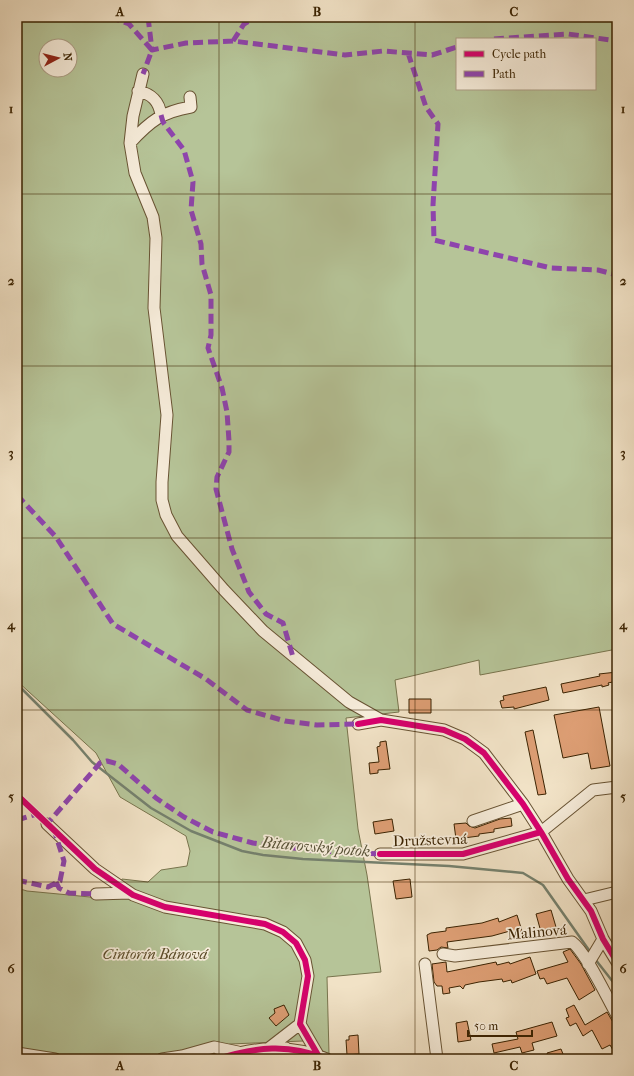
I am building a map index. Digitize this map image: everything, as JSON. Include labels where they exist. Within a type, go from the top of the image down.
[{"type":"street","points":[[143,74],[138,91],[130,143],[135,173],[153,217],[156,238],[154,308],[167,415],[162,482],[162,500],[166,515],[177,536],[262,631],[349,702],[381,720]]},
{"type":"street","points":[[138,91],[146,92],[155,99],[159,105],[161,115]]},
{"type":"street","points":[[130,143],[149,123],[161,115],[191,106],[190,97]]},
{"type":"street","points":[[358,724],[381,720],[444,730],[465,738],[484,753],[523,804],[541,832],[568,879],[591,911],[601,941],[617,962]]},
{"type":"street","points":[[541,832],[593,790],[617,787]]},
{"type":"street","name":"Družstevná","points":[[473,821],[523,804]]},
{"type":"street","points":[[47,824],[95,868],[130,893],[165,907],[265,924],[283,932],[296,943],[305,960],[308,976],[300,1024],[269,1048],[217,1059]]},
{"type":"street","name":"Družstevná","points":[[380,854],[462,854],[541,832]]},
{"type":"street","points":[[584,900],[617,892]]},
{"type":"street","points":[[96,894],[130,893]]},
{"type":"street","name":"Malinová","points":[[443,954],[455,956],[567,941],[572,942],[590,960],[617,1015]]},
{"type":"street","points":[[590,960],[601,941]]},
{"type":"street","points":[[425,964],[437,1059]]},
{"type":"street","points":[[300,1024],[322,1057]]},
{"type":"street","points":[[162,1059],[182,1056],[214,1047],[243,1054]]},
{"type":"street","points":[[269,1048],[286,1054],[322,1057]]},
{"type":"street","points":[[17,1053],[54,1059]]},
{"type":"green space","name":"Cintorín Bánová","points":[[17,17],[617,17],[617,649],[480,675],[479,660],[395,680],[399,712],[346,718],[358,829],[367,875],[381,972],[327,977],[329,1054],[303,1041],[230,1044],[186,1059],[17,1059],[17,888],[27,891],[111,899],[122,879],[148,882],[161,870],[187,866],[190,851],[186,836],[120,797],[96,753],[17,681]]},
{"type":"building","points":[[617,672],[617,681],[608,683],[609,685],[563,693],[561,684],[600,676],[599,674]]},
{"type":"building","points":[[546,687],[549,700],[514,709],[514,707],[502,708],[500,701],[504,700],[503,696]]},
{"type":"building","points":[[409,699],[431,699],[431,713],[409,713]]},
{"type":"building","points":[[599,707],[610,766],[591,769],[588,753],[563,758],[554,715]]},
{"type":"building","points":[[533,730],[546,794],[538,795],[525,732]]},
{"type":"building","points":[[386,741],[390,769],[378,770],[378,773],[370,774],[369,763],[379,762],[377,747],[380,746],[380,742]]},
{"type":"building","points":[[511,818],[512,826],[494,829],[494,832],[479,834],[479,836],[456,839],[454,824],[466,823],[475,828],[500,819]]},
{"type":"building","points":[[392,819],[394,831],[375,834],[373,822]]},
{"type":"building","points":[[410,879],[412,897],[396,899],[393,881]]},
{"type":"building","points":[[551,910],[556,927],[541,932],[536,914]]},
{"type":"building","points":[[517,915],[522,931],[511,934],[510,931],[492,936],[447,942],[448,948],[441,947],[437,950],[429,951],[427,935],[431,933],[446,931],[446,928],[482,923],[498,918],[499,922]]},
{"type":"building","points":[[570,949],[581,964],[595,990],[579,1000],[567,978],[547,984],[544,978],[540,979],[537,971],[568,962],[563,952]]},
{"type":"building","points":[[530,957],[536,974],[512,983],[511,980],[503,982],[502,979],[479,982],[465,985],[463,989],[460,986],[449,988],[450,993],[443,994],[442,986],[437,986],[434,982],[432,964],[446,962],[447,972],[496,962],[497,965],[509,962],[510,964]]},
{"type":"building","points":[[284,1005],[289,1015],[276,1026],[269,1018],[275,1013],[274,1009]]},
{"type":"building","points":[[574,1005],[585,1025],[607,1012],[617,1029],[617,1057],[610,1045],[602,1049],[592,1030],[583,1036],[576,1023],[570,1026],[566,1018],[569,1017],[566,1009]]},
{"type":"building","points":[[467,1021],[471,1040],[458,1042],[456,1023]]},
{"type":"building","points":[[552,1022],[557,1036],[532,1043],[534,1050],[522,1053],[520,1047],[494,1053],[492,1044],[518,1039],[516,1032]]},
{"type":"building","points":[[358,1035],[359,1054],[347,1055],[346,1040],[349,1040],[349,1036]]},
{"type":"building","points":[[561,1049],[565,1059],[549,1059],[547,1053]]},
{"type":"waterway","name":"Bitarovský potok","points":[[17,684],[73,740],[92,762],[151,808],[191,831],[242,851],[263,855],[303,859],[449,866],[523,873],[543,885],[591,953]]},
{"type":"waterway","name":"Bitarovský potok","points":[[595,959],[617,987]]},
{"type":"marked path","points":[[110,17],[129,24],[152,50],[143,74]]},
{"type":"marked path","points":[[148,17],[152,50],[186,43],[233,41],[345,55],[383,51],[432,55],[456,47]]},
{"type":"marked path","points":[[233,41],[244,24],[256,17]]},
{"type":"marked path","points":[[509,38],[568,34],[596,38]]},
{"type":"marked path","points":[[596,38],[617,41]]},
{"type":"marked path","points":[[408,53],[426,107],[438,124],[433,205],[434,240],[551,268],[598,270],[617,275]]},
{"type":"marked path","points":[[161,115],[163,122],[184,150],[193,182],[191,210],[201,244],[202,264],[211,295],[211,335],[208,348],[222,388],[227,412],[229,441],[229,452],[217,477],[216,489],[232,549],[249,592],[266,614],[283,623],[293,657]]},
{"type":"marked path","points":[[17,495],[56,537],[113,624],[206,679],[247,710],[285,721],[317,725],[358,724]]},
{"type":"marked path","points":[[45,822],[47,824],[100,763],[107,761],[118,764],[156,798],[184,817],[213,832],[253,843],[319,851],[380,854]]},
{"type":"marked path","points":[[17,820],[37,814]]},
{"type":"marked path","points":[[17,880],[48,887],[60,881],[64,861],[55,833]]},
{"type":"marked path","points":[[56,882],[59,888],[69,893],[96,894]]},
{"type":"cycle path","points":[[358,724],[381,720],[444,730],[465,739],[484,753],[523,804],[541,832]]},
{"type":"cycle path","points":[[17,795],[95,869],[133,895],[165,907],[265,924],[283,932],[296,943],[305,960],[308,976],[300,1024],[318,1055]]},
{"type":"cycle path","points":[[380,854],[463,854],[541,832],[568,879],[591,911],[603,939],[617,962]]},
{"type":"cycle path","points":[[217,1059],[245,1052],[272,1048],[299,1051],[327,1059]]}]
